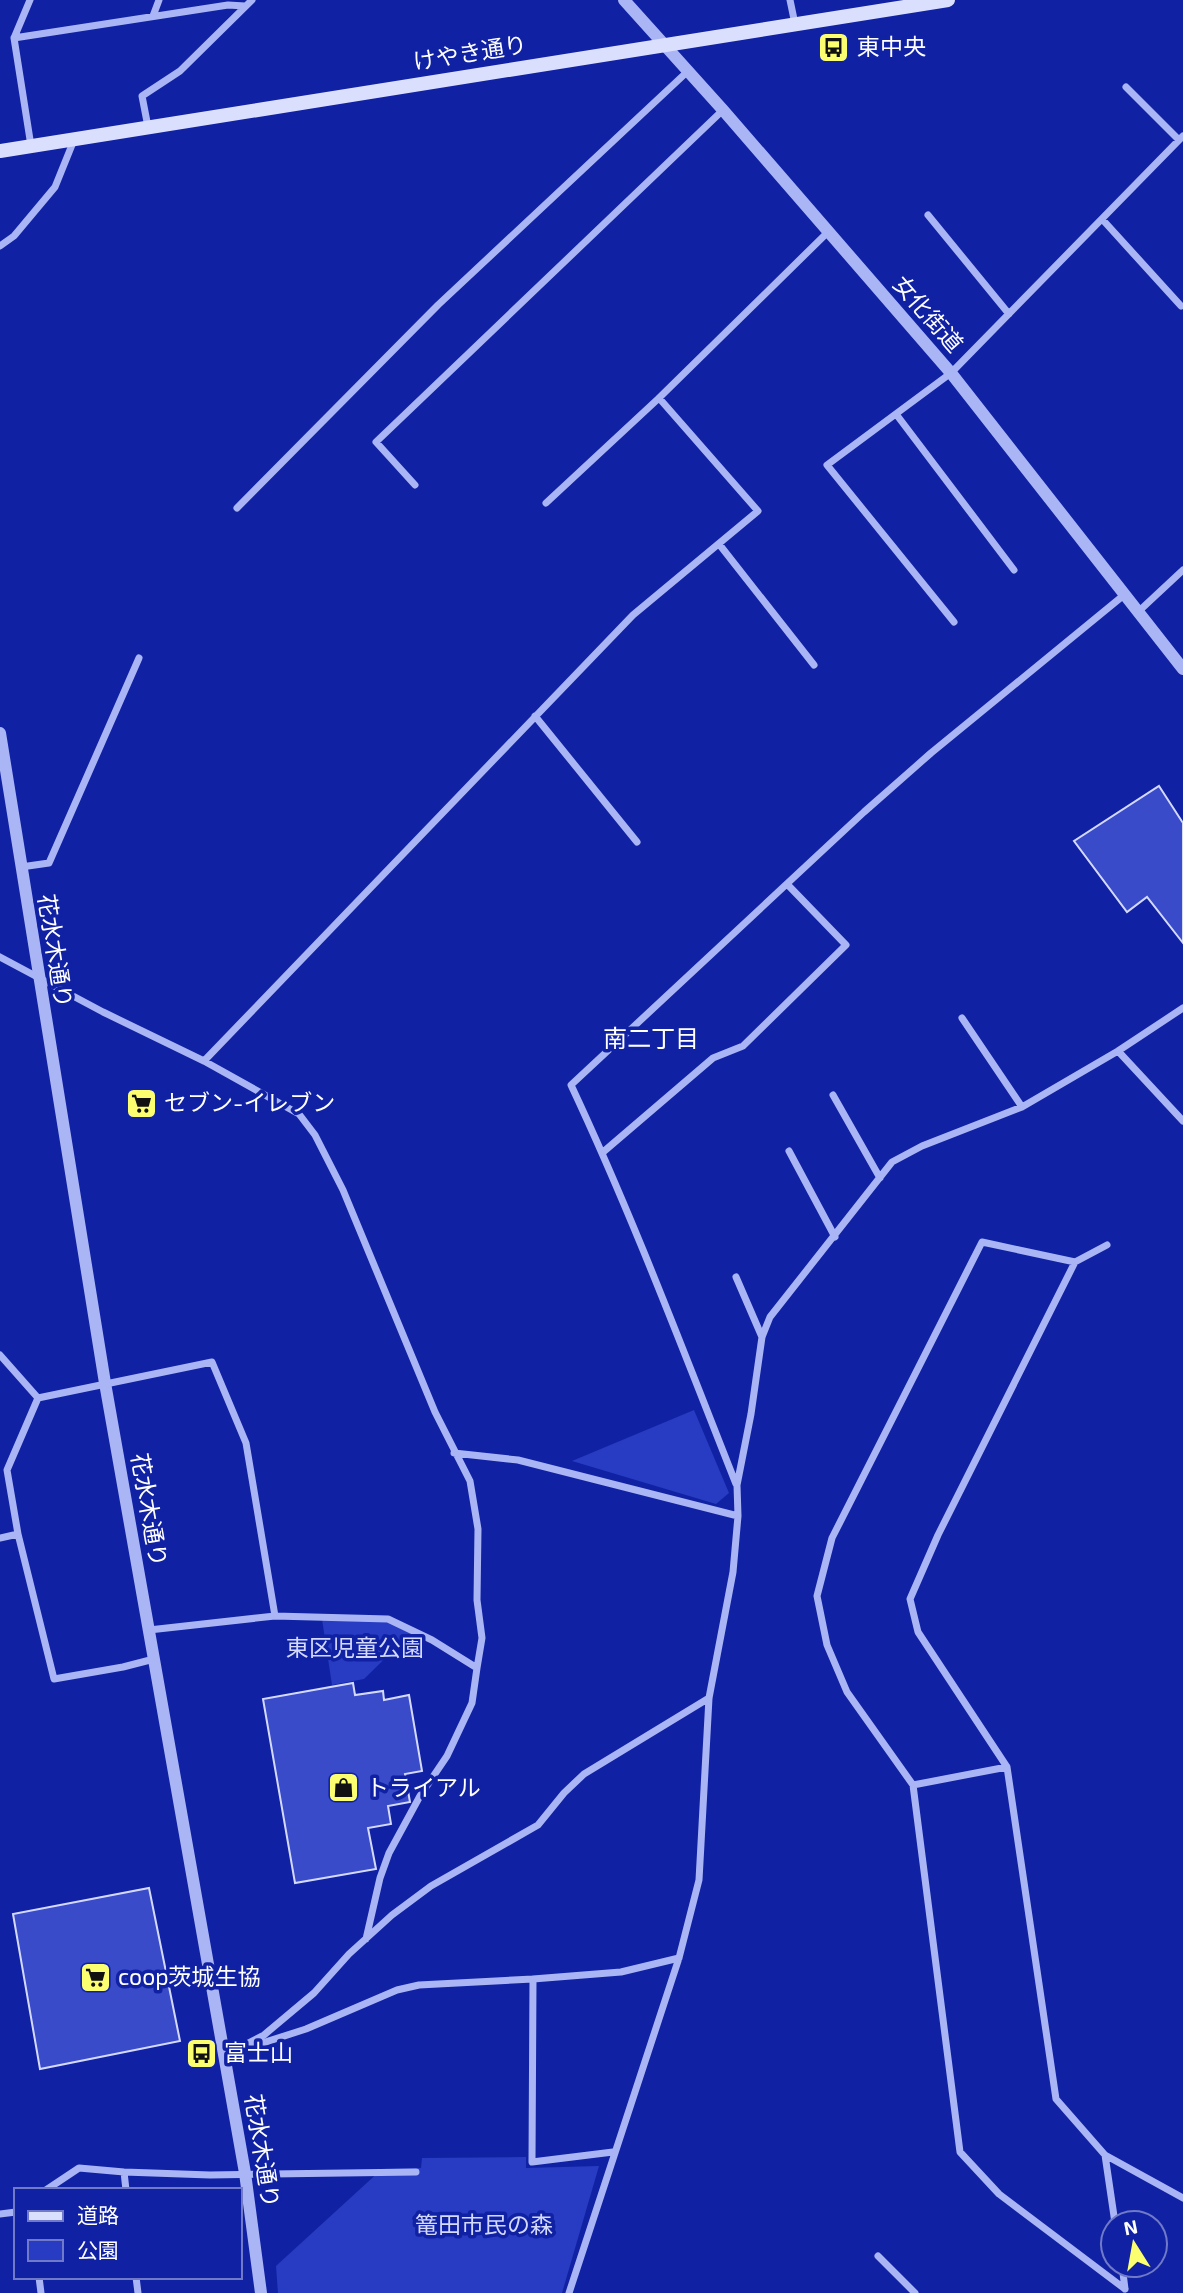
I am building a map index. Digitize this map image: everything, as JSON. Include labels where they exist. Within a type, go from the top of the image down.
[{"type":"main road","name":"けやき通り","points":[[0,151],[948,0]]},
{"type":"street","points":[[30,0],[14,38],[31,146]]},
{"type":"street","points":[[153,16],[159,0]]},
{"type":"street","points":[[148,127],[142,96],[180,71],[252,0]]},
{"type":"street","name":"女化街道","points":[[624,0],[951,373],[1183,669]]},
{"type":"street","points":[[790,0],[795,24]]},
{"type":"street","points":[[14,38],[228,5],[245,6]]},
{"type":"street","points":[[237,508],[438,305],[688,71]]},
{"type":"street","points":[[1126,87],[1179,140],[1183,152]]},
{"type":"street","points":[[415,485],[376,442],[723,110]]},
{"type":"street","points":[[0,246],[13,236],[55,187],[74,139]]},
{"type":"street","points":[[954,622],[827,465],[951,373],[1179,140]]},
{"type":"street","points":[[928,215],[1009,314]]},
{"type":"street","points":[[1101,219],[1181,306]]},
{"type":"street","points":[[547,503],[659,398],[829,231]]},
{"type":"street","points":[[204,1061],[633,615],[758,511],[659,398]]},
{"type":"street","points":[[896,414],[1014,570]]},
{"type":"street","points":[[719,544],[814,665]]},
{"type":"street","points":[[1137,612],[1183,570]]},
{"type":"street","points":[[737,1485],[602,1153],[571,1085],[931,753],[1124,595]]},
{"type":"street","points":[[21,867],[49,863],[139,658]]},
{"type":"street","points":[[535,716],[637,842]]},
{"type":"street","name":"花水木通り","points":[[0,733],[4,785],[21,867],[105,1383],[245,2172],[261,2293]]},
{"type":"street","points":[[602,1153],[713,1058],[743,1046],[846,945],[787,884]]},
{"type":"street","points":[[0,957],[204,1061],[299,1114],[315,1135],[343,1190],[435,1412],[470,1481],[478,1529],[477,1600],[482,1638],[472,1703],[447,1756],[420,1796],[389,1853],[380,1878],[366,1939]]},
{"type":"street","points":[[569,2293],[679,1958],[699,1880],[709,1698],[733,1572],[738,1516],[737,1485],[762,1337],[770,1317],[892,1162],[922,1146],[1021,1107],[1118,1051],[1183,1008]]},
{"type":"street","points":[[962,1018],[1021,1107]]},
{"type":"street","points":[[1118,1051],[1183,1121]]},
{"type":"street","points":[[834,1095],[880,1178]]},
{"type":"street","points":[[789,1151],[835,1237]]},
{"type":"street","points":[[1075,1262],[982,1242],[832,1538],[817,1597],[827,1645],[848,1692],[913,1785],[960,2152],[999,2193],[1125,2291]]},
{"type":"street","points":[[1107,1245],[1075,1262],[938,1535],[910,1599],[918,1632],[1007,1767],[1056,2099],[1105,2155],[1183,2198]]},
{"type":"street","points":[[736,1277],[762,1337]]},
{"type":"street","points":[[0,1354],[38,1398]]},
{"type":"street","points":[[38,1398],[212,1363],[246,1443],[275,1616]]},
{"type":"street","points":[[38,1398],[7,1470],[18,1534],[54,1679],[154,1659]]},
{"type":"street","points":[[454,1454],[518,1460],[738,1516]]},
{"type":"street","points":[[0,1538],[18,1534]]},
{"type":"street","points":[[149,1629],[275,1616],[388,1619],[432,1640],[478,1668]]},
{"type":"street","points":[[225,2055],[264,2035],[314,1993],[391,1915],[431,1886],[538,1825],[564,1793],[584,1774],[709,1698]]},
{"type":"street","points":[[913,1785],[1007,1767]]},
{"type":"street","points":[[225,2055],[306,2029],[397,1990],[419,1984],[621,1972],[679,1958]]},
{"type":"street","points":[[533,1979],[532,2162],[614,2152]]},
{"type":"street","points":[[1105,2155],[1113,2209]]},
{"type":"street","points":[[50,2188],[79,2168],[210,2175],[245,2172],[416,2172]]},
{"type":"street","points":[[124,2172],[126,2188]]},
{"type":"street","points":[[878,2256],[915,2293]]},
{"type":"green space","points":[[694,1410],[729,1493],[716,1504],[572,1461]]},
{"type":"green space","name":"東区児童公園","points":[[322,1619],[388,1621],[412,1632],[364,1679],[332,1685]]},
{"type":"green space","name":"篭田市民の森","points":[[526,2157],[526,2168],[599,2166],[562,2293],[278,2293],[276,2266],[382,2169],[421,2168],[422,2158]]},
{"type":"building","points":[[1159,786],[1183,823],[1183,943],[1147,897],[1127,912],[1074,841]]},
{"type":"building","name":"トライアル","points":[[353,1683],[355,1695],[383,1691],[384,1700],[409,1695],[422,1771],[405,1774],[410,1802],[388,1806],[391,1824],[368,1828],[376,1869],[295,1883],[263,1699]]},
{"type":"building","name":"coop茨城生協","points":[[149,1888],[180,2041],[40,2069],[13,1914]]},
{"type":"place","name":"東中央","points":[[834,47]]},
{"type":"place","name":"セブン-イレブン","points":[[141,1103]]},
{"type":"place","name":"トライアル","points":[[343,1788]]},
{"type":"place","name":"coop茨城生協","points":[[95,1977]]},
{"type":"place","name":"富士山","points":[[201,2053]]},
{"type":"district","name":"南二丁目","points":[[651,1039]]}]
